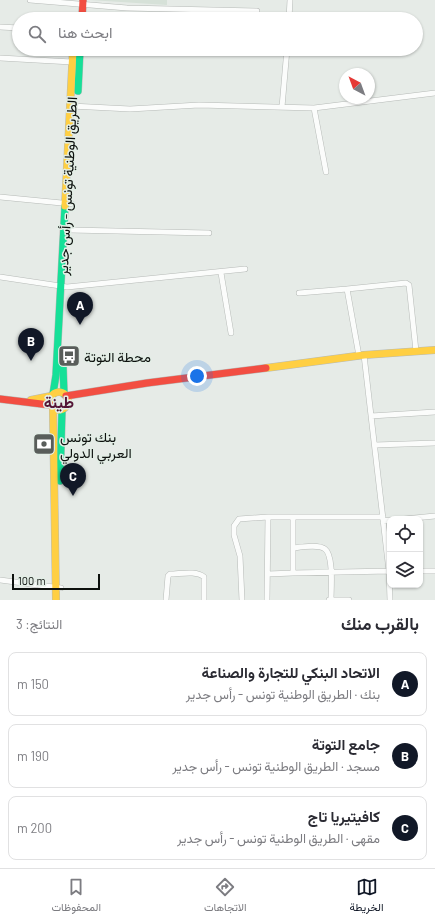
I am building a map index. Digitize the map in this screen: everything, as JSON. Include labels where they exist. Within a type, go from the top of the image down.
[{"type":"main road","points":[[77,12],[79,2]]},
{"type":"main road","points":[[79,2],[81,12]]},
{"type":"main road","name":"الطريق الوطنية تونس - رأس جدير","points":[[72,56],[74,106]]},
{"type":"main road","name":"الطريق الوطنية تونس - رأس جدير","points":[[65,395],[62,366],[64,287],[74,106],[79,56]]},
{"type":"main road","name":"الطريق الوطنية تونس - رأس جدير","points":[[52,395],[56,375],[70,230],[69,204]]},
{"type":"main road","points":[[27,401],[52,395],[58,392],[65,395],[362,355],[435,350]]},
{"type":"main road","points":[[52,395],[51,407],[58,588],[61,600]]},
{"type":"main road","points":[[56,600],[58,588],[62,410],[68,404],[65,395]]},
{"type":"main road","points":[[0,399],[27,401],[62,410]]},
{"type":"street","points":[[30,0],[79,2],[170,10],[227,9],[257,11]]},
{"type":"street","points":[[289,12],[290,0]]},
{"type":"street","points":[[0,27],[12,28]]},
{"type":"street","points":[[282,107],[286,56]]},
{"type":"street","points":[[0,58],[72,62]]},
{"type":"street","points":[[74,106],[130,109],[199,105],[314,108],[435,94]]},
{"type":"street","points":[[314,108],[326,172]]},
{"type":"street","points":[[0,197],[69,204]]},
{"type":"street","points":[[70,230],[209,233]]},
{"type":"street","points":[[0,277],[64,287],[245,270]]},
{"type":"street","points":[[221,273],[232,333]]},
{"type":"street","points":[[299,293],[406,283],[409,284],[416,351]]},
{"type":"street","points":[[347,289],[362,355],[375,445],[387,552]]},
{"type":"street","points":[[371,416],[435,412]]},
{"type":"street","points":[[375,445],[435,443]]},
{"type":"street","points":[[423,517],[435,516]]},
{"type":"street","points":[[242,600],[240,556],[234,535],[234,526],[240,519],[268,517],[387,520]]},
{"type":"street","points":[[267,600],[268,517]]},
{"type":"street","points":[[293,573],[294,518]]},
{"type":"street","points":[[293,548],[319,547],[325,549],[328,555],[331,572],[331,600]]},
{"type":"street","points":[[423,571],[435,571]]},
{"type":"street","points":[[268,574],[387,572]]},
{"type":"street","points":[[166,600],[168,576],[170,574],[201,574],[204,577],[204,600]]},
{"type":"street","points":[[0,580],[58,588]]},
{"type":"street","points":[[390,588],[390,600]]},
{"type":"street","points":[[328,600],[349,600]]},
{"type":"shaded area","points":[[90,0],[167,0],[167,5]]},
{"type":"traffic: fast","points":[[78,91],[80,56]]},
{"type":"traffic: fast","points":[[53,394],[56,375],[65,206]]},
{"type":"traffic: fast","points":[[63,365],[64,394]]},
{"type":"traffic: fast","points":[[60,481],[62,410]]},
{"type":"traffic: slow","points":[[65,206],[73,56]]},
{"type":"traffic: slow","points":[[266,368],[364,355],[435,350]]},
{"type":"traffic: slow","points":[[55,392],[63,392],[68,397],[68,401],[66,408],[63,410],[55,410],[50,405],[50,397],[55,392]]},
{"type":"traffic: slow","points":[[31,400],[51,396]]},
{"type":"traffic: slow","points":[[53,409],[56,600]]},
{"type":"traffic: jam","points":[[82,12],[83,0]]},
{"type":"traffic: jam","points":[[66,396],[147,383],[266,368]]},
{"type":"traffic: jam","points":[[0,399],[50,405]]},
{"type":"place","name":"الاتحاد البنكي للتجارة والصناعة","points":[[80,325]]},
{"type":"place","name":"محطة التوتة","points":[[69,356]]},
{"type":"place","name":"جامع التوتة","points":[[31,361]]},
{"type":"place","name":"بنك تونس العربي الدولي","points":[[44,444]]},
{"type":"place","name":"كافيتيريا تاج","points":[[73,496]]},
{"type":"district","name":"طينة","points":[[59,401]]}]
